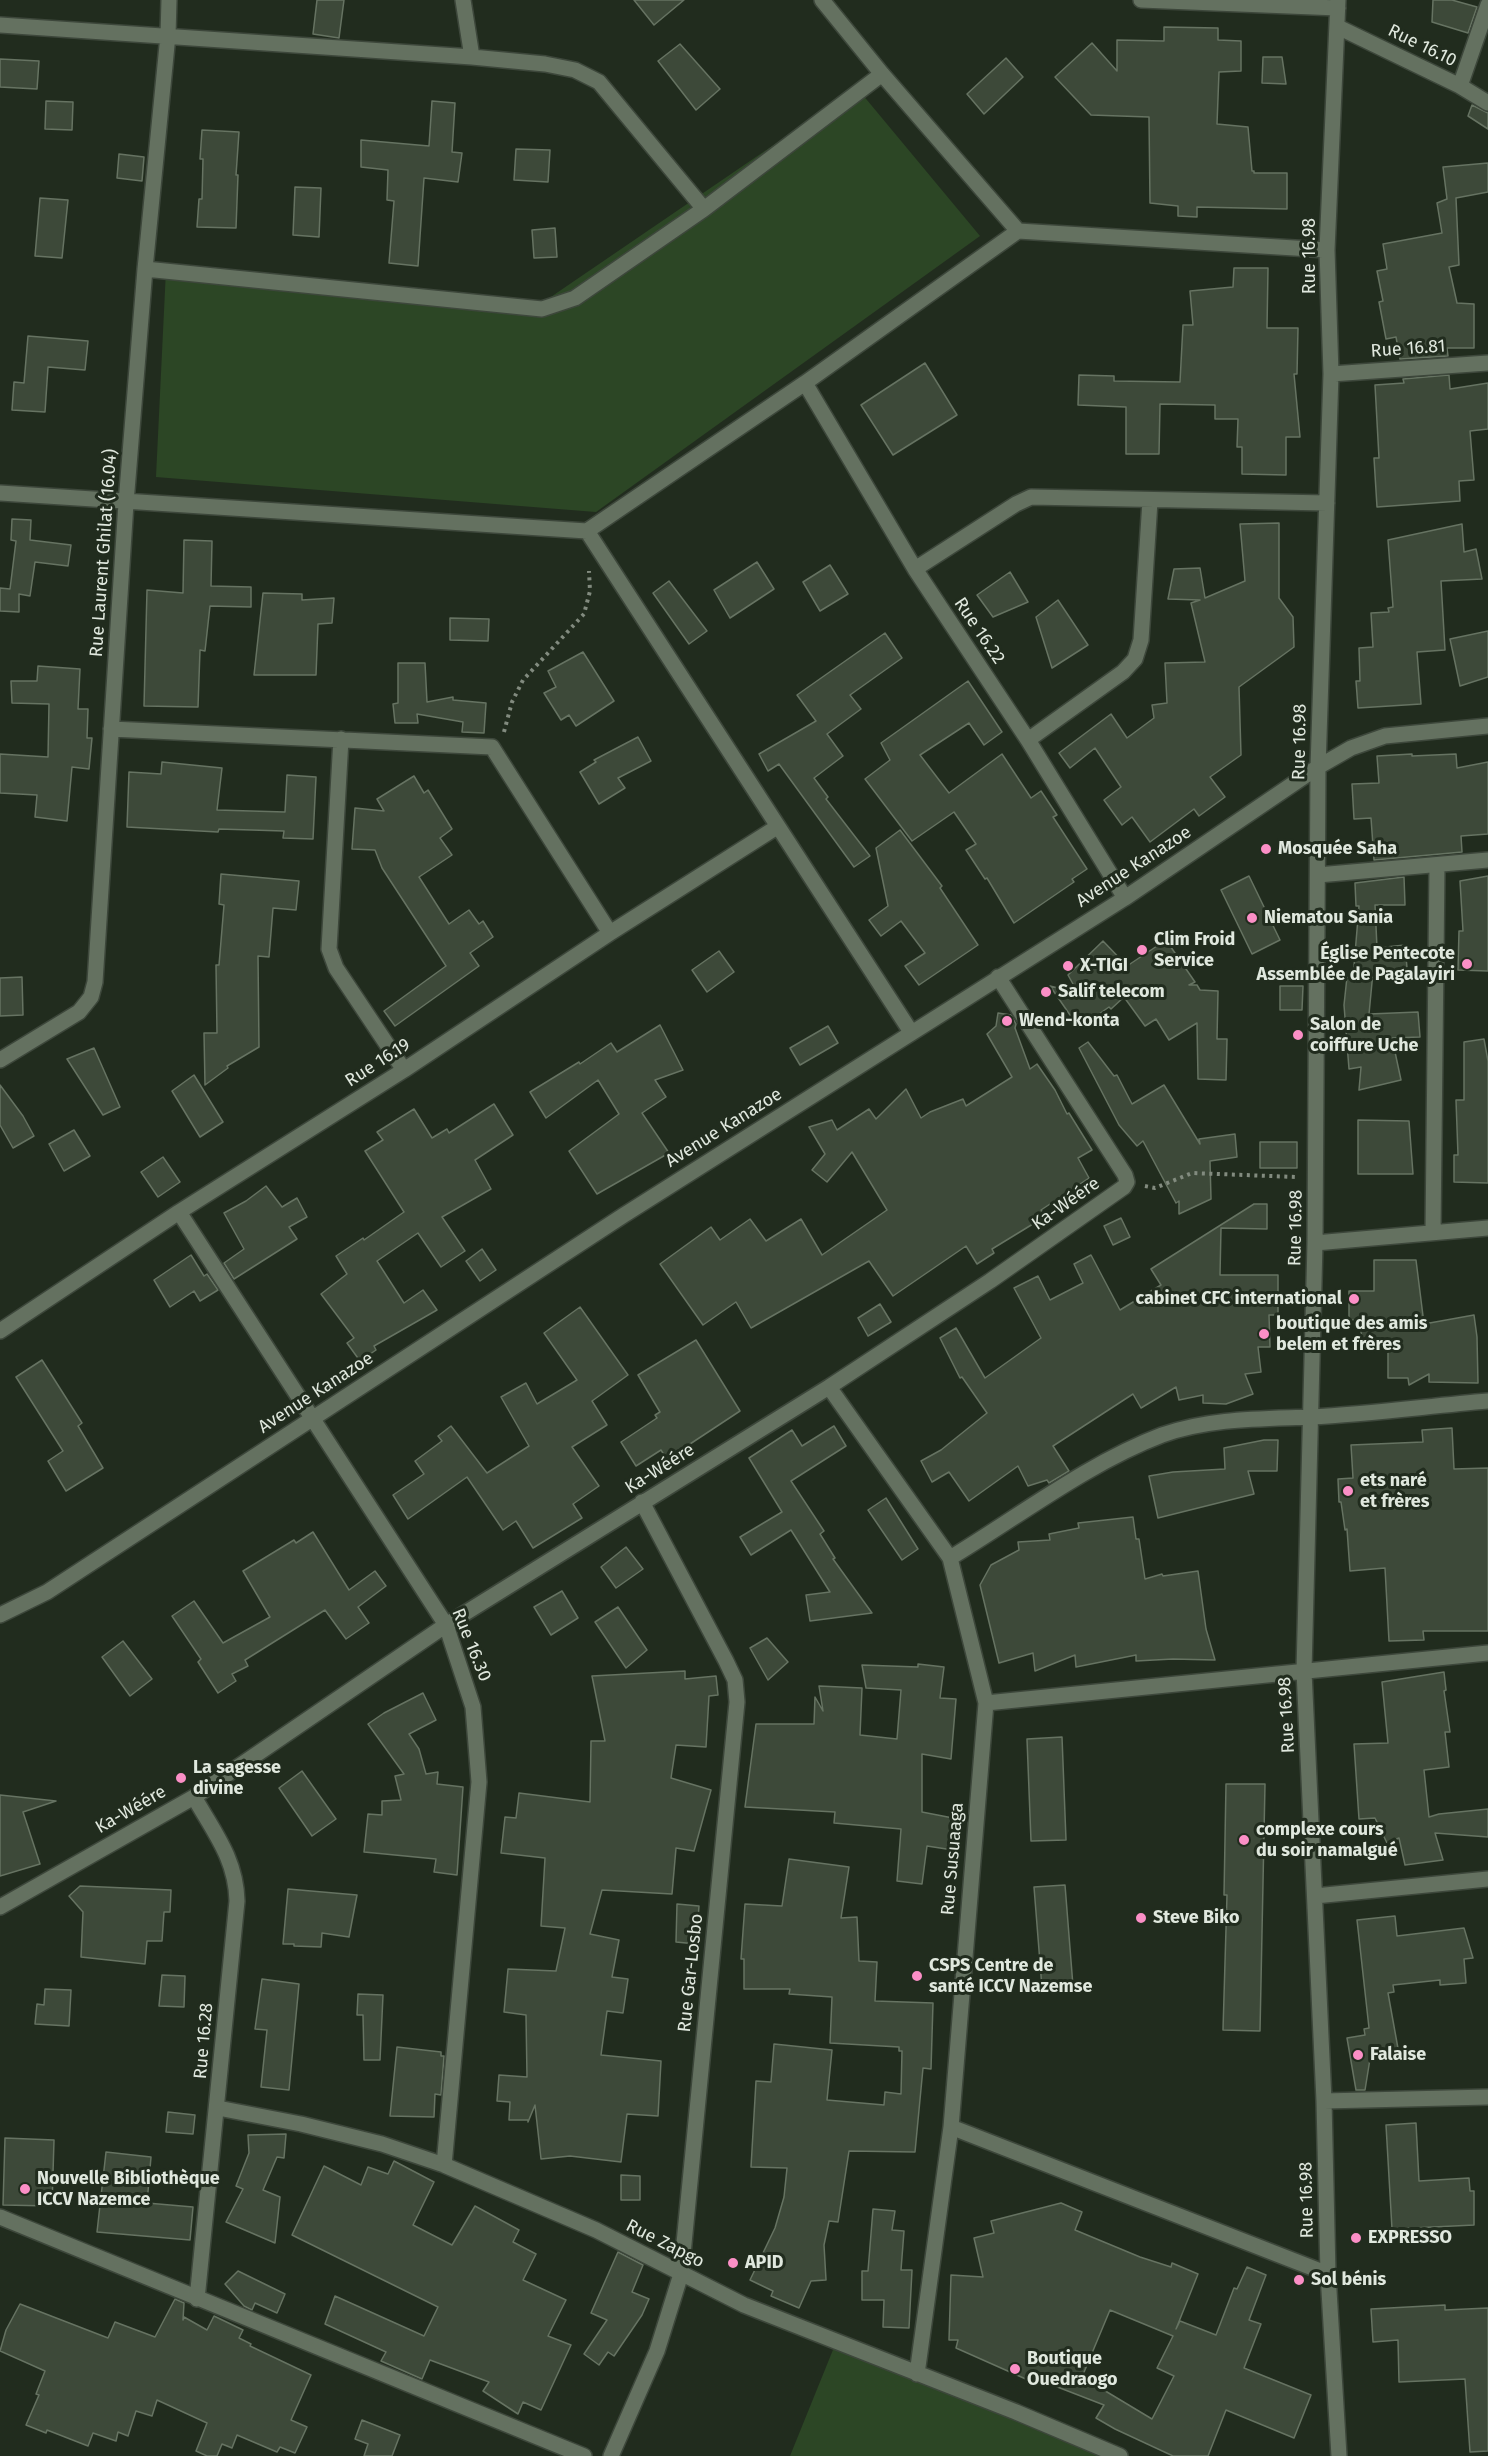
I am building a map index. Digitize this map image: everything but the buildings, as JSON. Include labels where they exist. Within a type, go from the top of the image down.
[{"type":"street","name":"Rue Laurent Ghilat (16.04)","points":[[0,1060],[79,1012],[91,998],[95,982],[126,503],[145,269],[168,36],[169,0]]},
{"type":"street","points":[[463,0],[472,57]]},
{"type":"street","points":[[1141,0],[1338,4]]},
{"type":"street","points":[[825,1],[882,74],[1018,231]]},
{"type":"street","name":"Rue 16.98","points":[[1338,4],[1328,250],[1331,374],[1318,767],[1315,1243],[1304,1671],[1324,2102],[1328,2274],[1339,2456]]},
{"type":"street","points":[[1460,86],[1488,5]]},
{"type":"street","points":[[0,25],[472,57],[545,64],[575,70],[600,82],[704,209]]},
{"type":"street","name":"Rue 16.10","points":[[1338,27],[1460,86],[1488,103]]},
{"type":"street","points":[[145,269],[542,309],[575,298],[704,209],[882,74]]},
{"type":"street","points":[[0,494],[587,531],[805,383],[1018,231],[1328,250]]},
{"type":"street","name":"Rue 16.81","points":[[1331,374],[1488,363]]},
{"type":"street","name":"Rue 16.22","points":[[805,383],[915,569],[1028,740],[1125,898]]},
{"type":"street","points":[[915,569],[1016,504],[1031,497],[1150,501],[1327,502]]},
{"type":"street","points":[[1028,740],[1123,672],[1135,658],[1141,640],[1150,501]]},
{"type":"street","points":[[587,531],[911,1032]]},
{"type":"street","name":"Avenue Kanazoe","points":[[0,1615],[48,1592],[624,1215],[1125,898],[1318,767],[1351,748],[1385,736],[1488,726]]},
{"type":"street","points":[[111,729],[492,747],[610,933]]},
{"type":"street","points":[[341,739],[329,949],[336,968],[404,1070]]},
{"type":"street","name":"Rue 16.19","points":[[0,1331],[179,1212],[404,1070],[610,933],[777,827]]},
{"type":"street","points":[[1318,875],[1488,860]]},
{"type":"street","points":[[1433,1232],[1437,866]]},
{"type":"street","name":"Ka-Wéére","points":[[0,1907],[194,1797],[446,1625],[829,1387],[990,1281],[1124,1188],[1127,1182],[1125,1175],[998,977]]},
{"type":"street","name":"Rue 16.30","points":[[179,1212],[446,1625],[473,1707],[479,1782],[444,2165]]},
{"type":"street","points":[[1315,1243],[1488,1228]]},
{"type":"street","name":"Rue Susuaaga","points":[[829,1387],[950,1558],[986,1703],[951,2127],[918,2374]]},
{"type":"street","points":[[950,1558],[1118,1455],[1164,1435],[1214,1423],[1257,1417],[1312,1416],[1488,1401]]},
{"type":"street","name":"Rue Gar-Losbo","points":[[611,2456],[657,2351],[681,2274],[737,1702],[735,1680],[726,1661],[642,1502]]},
{"type":"street","points":[[986,1703],[1488,1653]]},
{"type":"street","name":"Rue 16.28","points":[[194,1797],[231,1861],[236,1880],[237,1901],[197,2299]]},
{"type":"street","points":[[1315,1896],[1488,1879]]},
{"type":"street","points":[[1324,2102],[1488,2097]]},
{"type":"street","name":"Rue Zapgo","points":[[218,2108],[301,2124],[382,2144],[444,2165],[596,2230],[744,2305],[1120,2456]]},
{"type":"street","points":[[951,2127],[1328,2274]]},
{"type":"street","points":[[0,2217],[584,2456]]},
{"type":"path","points":[[492,747],[506,729],[512,702],[522,680],[584,614],[590,591],[587,531]]},
{"type":"path","points":[[1127,1182],[1155,1188],[1192,1173],[1316,1177]]},
{"type":"green space","points":[[857,88],[980,236],[596,512],[156,477],[166,270],[542,303]]},
{"type":"green space","points":[[837,2340],[1112,2456],[790,2456]]},
{"type":"place","name":"Mosquée Saha","points":[[1266,849]]},
{"type":"place","name":"Niematou Sania","points":[[1252,918]]},
{"type":"place","name":"Clim Froid Service","points":[[1142,950]]},
{"type":"place","name":"Église Pentecote Assemblée de Pagalayiri","points":[[1467,964]]},
{"type":"place","name":"X-TIGI","points":[[1068,966]]},
{"type":"place","name":"Salif telecom","points":[[1046,992]]},
{"type":"place","name":"Wend-konta","points":[[1007,1021]]},
{"type":"place","name":"Salon de coiffure Uche","points":[[1298,1035]]},
{"type":"place","name":"cabinet CFC international","points":[[1354,1299]]},
{"type":"place","name":"boutique des amis belem et frères","points":[[1264,1334]]},
{"type":"place","name":"ets naré et frères","points":[[1348,1491]]},
{"type":"place","name":"La sagesse divine","points":[[181,1778]]},
{"type":"place","name":"complexe cours du soir namalgué","points":[[1244,1840]]},
{"type":"place","name":"Steve Biko","points":[[1141,1918]]},
{"type":"place","name":"CSPS Centre de santé ICCV Nazemse","points":[[917,1976]]},
{"type":"place","name":"Falaise","points":[[1358,2055]]},
{"type":"place","name":"Nouvelle Bibliothèque ICCV Nazemce","points":[[25,2189]]},
{"type":"place","name":"EXPRESSO","points":[[1356,2238]]},
{"type":"place","name":"APID","points":[[733,2263]]},
{"type":"place","name":"Sol bénis","points":[[1299,2280]]},
{"type":"place","name":"Boutique Ouedraogo","points":[[1015,2369]]}]
